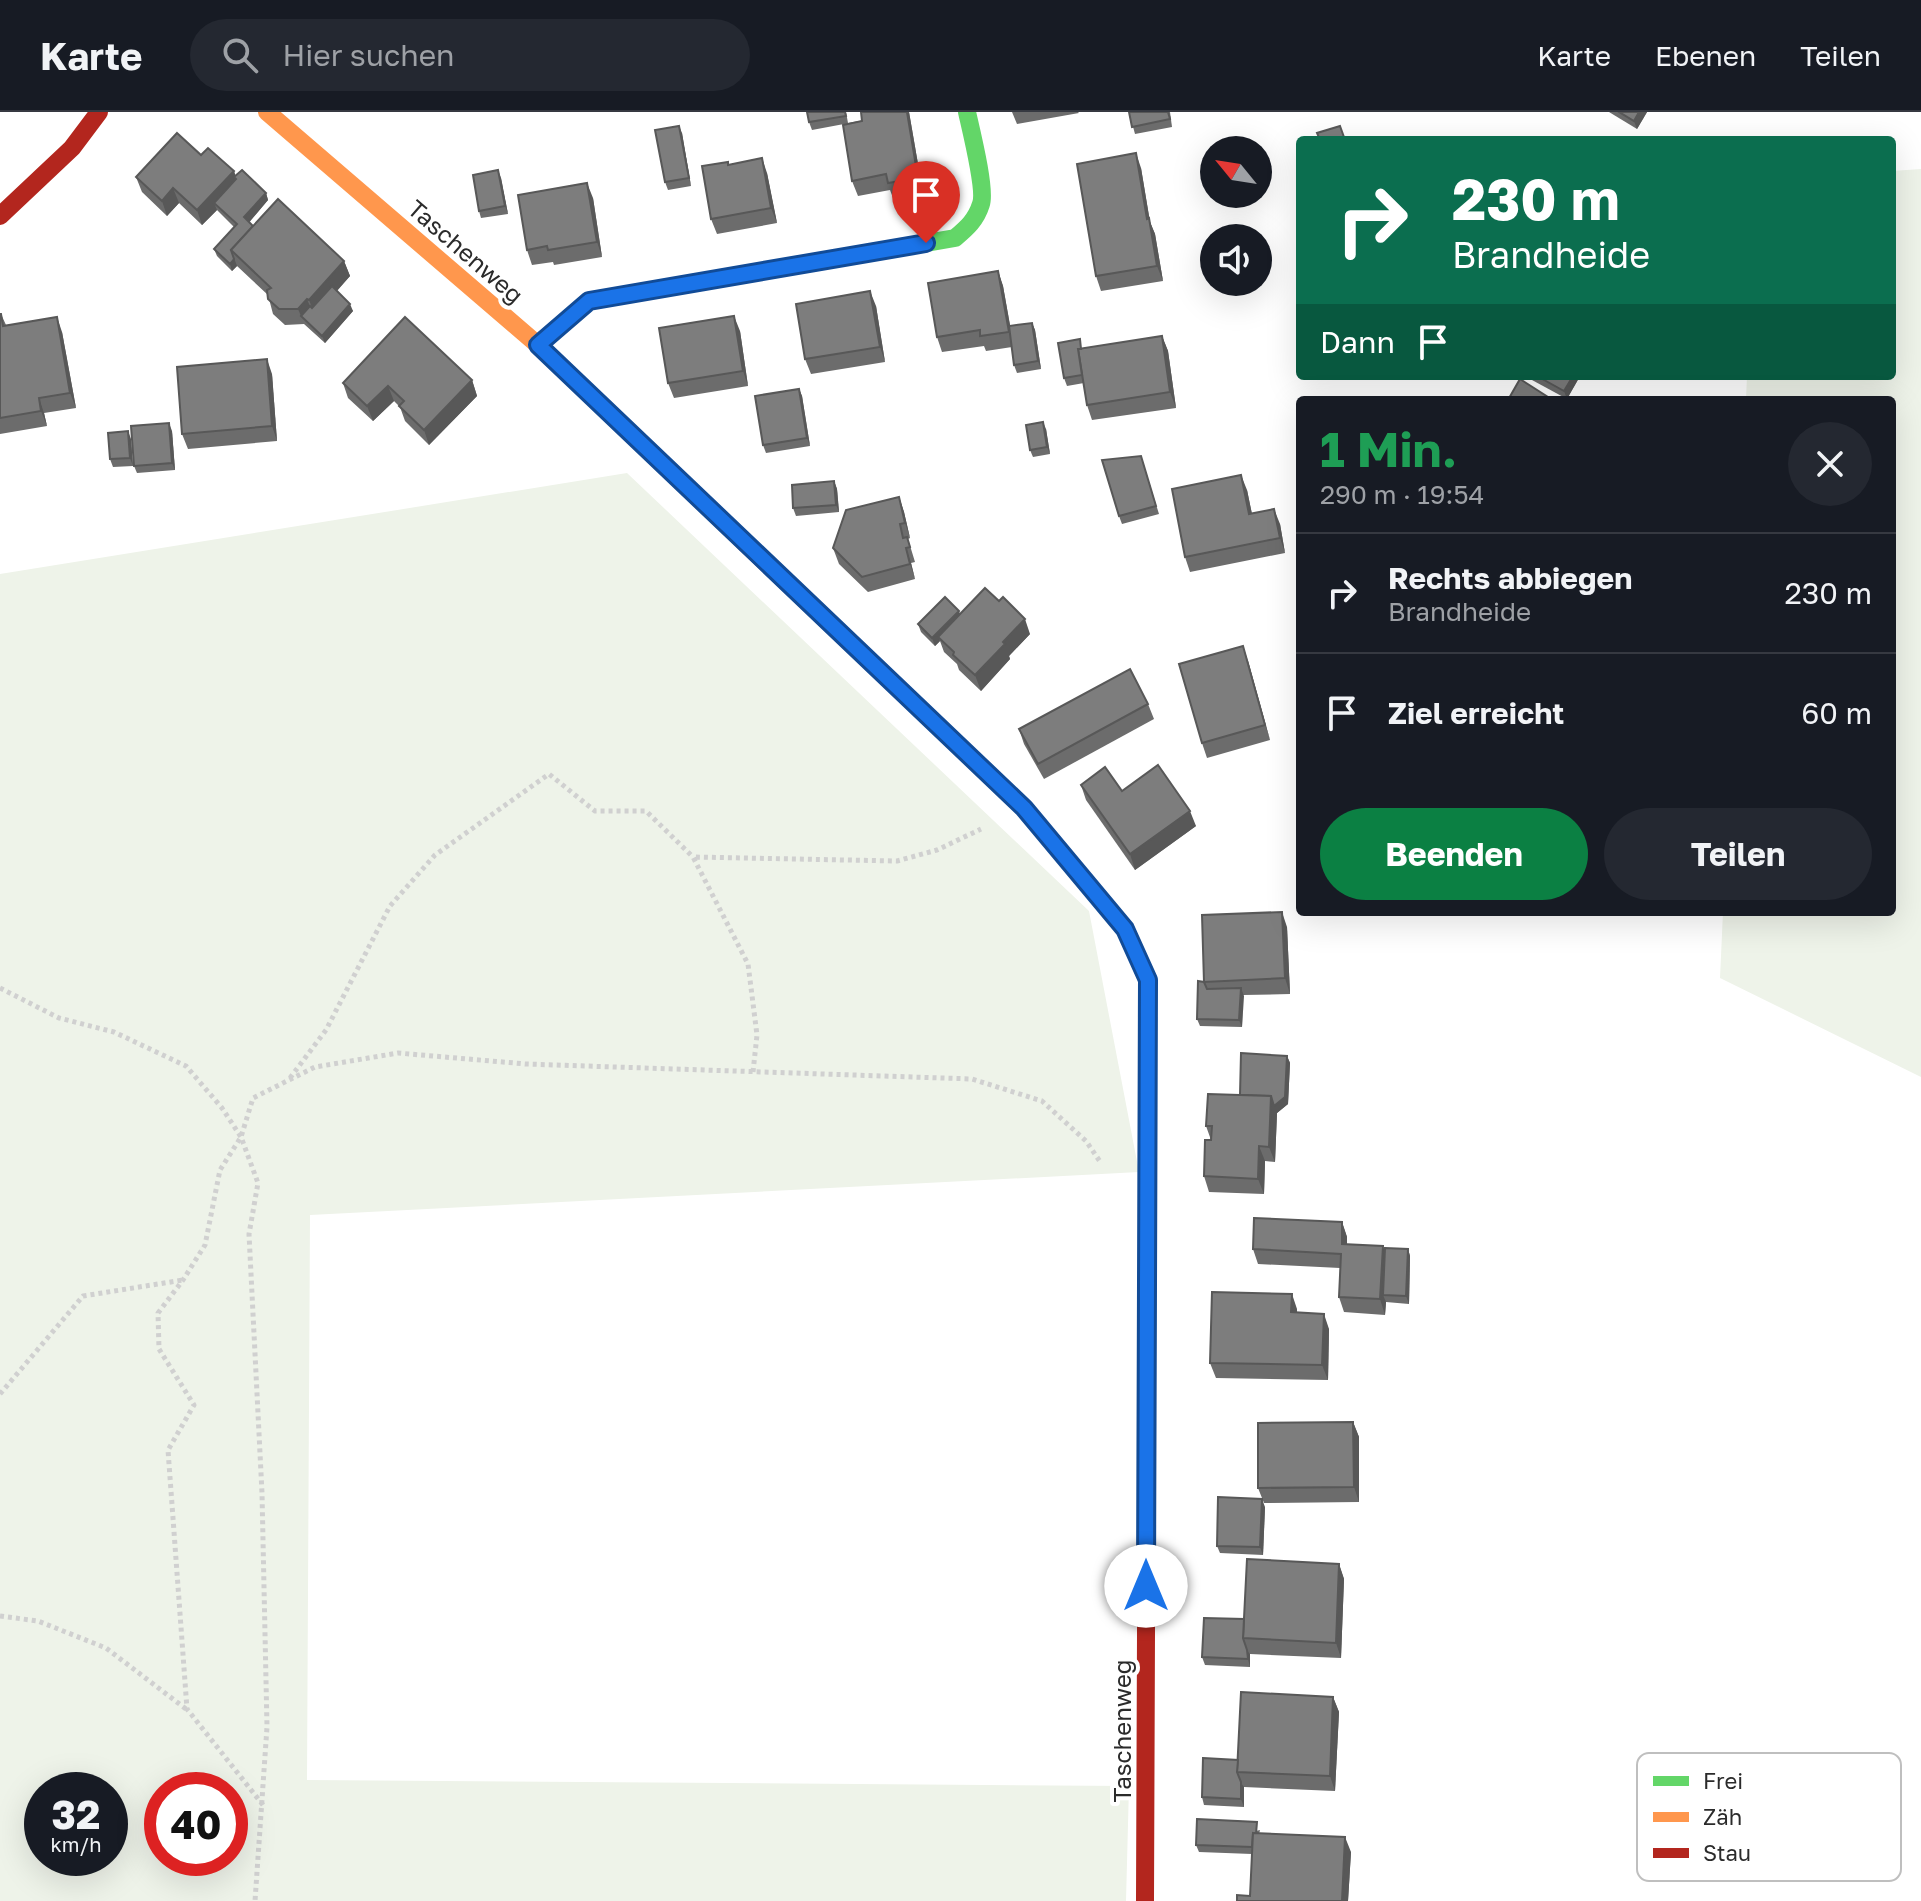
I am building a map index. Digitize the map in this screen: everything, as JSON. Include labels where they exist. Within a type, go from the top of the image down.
[{"type":"street","points":[[0,216],[72,148],[99,112]]},
{"type":"street","name":"Taschenweg","points":[[267,112],[538,345],[1024,808],[1125,929],[1148,980],[1145,1901]]},
{"type":"street","points":[[538,345],[589,301],[955,238],[972,224],[983,201],[967,112]]},
{"type":"path","points":[[287,1081],[326,1030],[390,906],[435,855],[549,774],[595,811],[646,811],[693,857],[748,964],[757,1035],[753,1072]]},
{"type":"path","points":[[693,857],[897,861],[937,850],[990,825]]},
{"type":"path","points":[[0,988],[59,1018],[114,1032],[186,1066],[222,1108],[241,1137],[258,1183],[249,1234],[262,1509],[267,1727],[255,1901]]},
{"type":"path","points":[[187,1709],[168,1450],[194,1405],[159,1349],[158,1313],[205,1245],[220,1170],[241,1137],[253,1098],[315,1067],[398,1053],[526,1064],[972,1079],[1042,1101],[1086,1141],[1108,1173],[1147,1176]]},
{"type":"path","points":[[0,1394],[83,1296],[183,1280]]},
{"type":"path","points":[[0,1616],[38,1621],[106,1648],[187,1709],[263,1805]]},
{"type":"shaded area","points":[[1921,169],[1921,1077],[1720,978],[1723,916],[1896,916],[1896,396],[1746,396],[1747,380],[1896,380],[1896,171]]},
{"type":"shaded area","points":[[627,473],[1089,911],[1139,1172],[310,1215],[307,1780],[1129,1786],[1126,1901],[0,1901],[0,574]]},
{"type":"building","points":[[807,112],[845,112],[846,116],[809,122]]},
{"type":"building","points":[[861,112],[907,112],[918,178],[888,183],[886,174],[852,181],[843,125],[862,121]]},
{"type":"building","points":[[1129,112],[1168,112],[1170,119],[1132,127]]},
{"type":"building","points":[[1619,112],[1639,112],[1634,121]]},
{"type":"building","points":[[679,126],[689,178],[665,182],[655,130]]},
{"type":"building","points":[[1340,126],[1344,136],[1318,136],[1317,133]]},
{"type":"building","points":[[177,133],[201,155],[208,148],[234,171],[197,210],[173,188],[162,201],[136,177]]},
{"type":"building","points":[[1136,153],[1157,266],[1096,276],[1077,164]]},
{"type":"building","points":[[762,158],[771,208],[711,219],[702,166],[728,162],[728,165]]},
{"type":"building","points":[[242,170],[266,193],[244,217],[253,226],[231,250],[234,259],[230,264],[214,249],[237,224],[214,203]]},
{"type":"building","points":[[498,170],[505,206],[479,211],[473,175]]},
{"type":"building","points":[[587,183],[597,242],[527,250],[518,195]]},
{"type":"building","points":[[278,199],[344,261],[298,309],[279,309],[268,299],[267,290],[271,288],[231,250]]},
{"type":"building","points":[[998,271],[1009,332],[980,336],[980,330],[937,337],[928,283]]},
{"type":"building","points":[[332,286],[350,304],[322,336],[301,316]]},
{"type":"building","points":[[870,291],[880,347],[805,359],[796,304]]},
{"type":"building","points":[[0,314],[3,326],[57,317],[70,393],[39,398],[41,411],[0,418]]},
{"type":"building","points":[[734,316],[743,371],[668,383],[659,328]]},
{"type":"building","points":[[405,317],[472,380],[424,430],[399,406],[404,401],[388,386],[367,406],[343,383]]},
{"type":"building","points":[[1032,323],[1038,361],[1014,365],[1009,326]]},
{"type":"building","points":[[1162,336],[1170,392],[1087,405],[1078,349]]},
{"type":"building","points":[[1080,339],[1081,349],[1078,349],[1082,375],[1064,378],[1058,343]]},
{"type":"building","points":[[267,359],[272,426],[182,434],[177,367]]},
{"type":"building","points":[[1522,380],[1546,396],[1510,396]]},
{"type":"building","points":[[1544,380],[1571,380],[1564,391]]},
{"type":"building","points":[[799,389],[807,438],[763,445],[755,396]]},
{"type":"building","points":[[1043,422],[1047,447],[1030,450],[1026,425]]},
{"type":"building","points":[[169,423],[172,463],[134,466],[131,426]]},
{"type":"building","points":[[128,431],[130,458],[110,459],[108,433]]},
{"type":"building","points":[[1141,456],[1156,506],[1119,516],[1102,460]]},
{"type":"building","points":[[1241,475],[1249,514],[1274,509],[1280,538],[1185,557],[1172,489]]},
{"type":"building","points":[[834,481],[836,505],[793,508],[792,485]]},
{"type":"building","points":[[899,497],[905,523],[900,524],[903,538],[907,537],[910,547],[906,548],[910,564],[862,577],[833,548],[846,510]]},
{"type":"building","points":[[985,588],[999,601],[1003,597],[1025,619],[975,675],[938,637]]},
{"type":"building","points":[[945,597],[959,611],[932,638],[918,624]]},
{"type":"building","points":[[1243,646],[1265,725],[1202,743],[1179,664]]},
{"type":"building","points":[[1130,669],[1148,704],[1038,764],[1019,729]]},
{"type":"building","points":[[1158,765],[1190,811],[1130,854],[1081,785],[1105,767],[1122,791]]},
{"type":"building","points":[[1282,912],[1285,978],[1204,982],[1202,915]]},
{"type":"building","points":[[1198,981],[1204,982],[1207,989],[1241,988],[1239,1020],[1197,1019]]},
{"type":"building","points":[[1241,1053],[1287,1056],[1285,1097],[1274,1106],[1271,1096],[1240,1095]]},
{"type":"building","points":[[1208,1094],[1271,1096],[1269,1147],[1259,1146],[1258,1179],[1204,1176],[1205,1140],[1211,1140],[1212,1126],[1206,1126]]},
{"type":"building","points":[[1254,1218],[1342,1222],[1342,1244],[1383,1246],[1380,1299],[1339,1297],[1341,1254],[1253,1249]]},
{"type":"building","points":[[1385,1248],[1408,1249],[1406,1296],[1383,1295]]},
{"type":"building","points":[[1212,1292],[1292,1294],[1291,1312],[1324,1314],[1322,1365],[1210,1363]]},
{"type":"building","points":[[1353,1422],[1354,1487],[1258,1488],[1258,1423]]},
{"type":"building","points":[[1218,1497],[1262,1499],[1260,1547],[1217,1546]]},
{"type":"building","points":[[1247,1559],[1339,1564],[1336,1643],[1243,1638]]},
{"type":"building","points":[[1204,1618],[1244,1619],[1243,1638],[1248,1659],[1202,1657]]},
{"type":"building","points":[[1241,1692],[1333,1697],[1330,1776],[1237,1772]]},
{"type":"building","points":[[1203,1758],[1238,1760],[1241,1799],[1202,1797]]},
{"type":"building","points":[[1197,1819],[1257,1822],[1252,1847],[1196,1845]]},
{"type":"building","points":[[1253,1833],[1345,1837],[1342,1901],[1237,1901],[1237,1895],[1250,1896]]},
{"type":"traffic: fast","points":[[538,345],[589,301],[955,238],[974,219],[982,197],[967,112]]},
{"type":"traffic: fast","points":[[1147,1367],[1148,1010]]},
{"type":"traffic: slow","points":[[267,112],[538,345],[745,543]]},
{"type":"traffic: jam","points":[[0,216],[72,148],[99,112]]},
{"type":"traffic: jam","points":[[745,543],[1024,808],[1125,929],[1148,980],[1148,1010]]},
{"type":"traffic: jam","points":[[1145,1901],[1147,1367]]},
{"type":"route","points":[[926,243],[589,301],[538,345],[1024,808],[1125,929],[1148,980],[1146,1586]]}]
